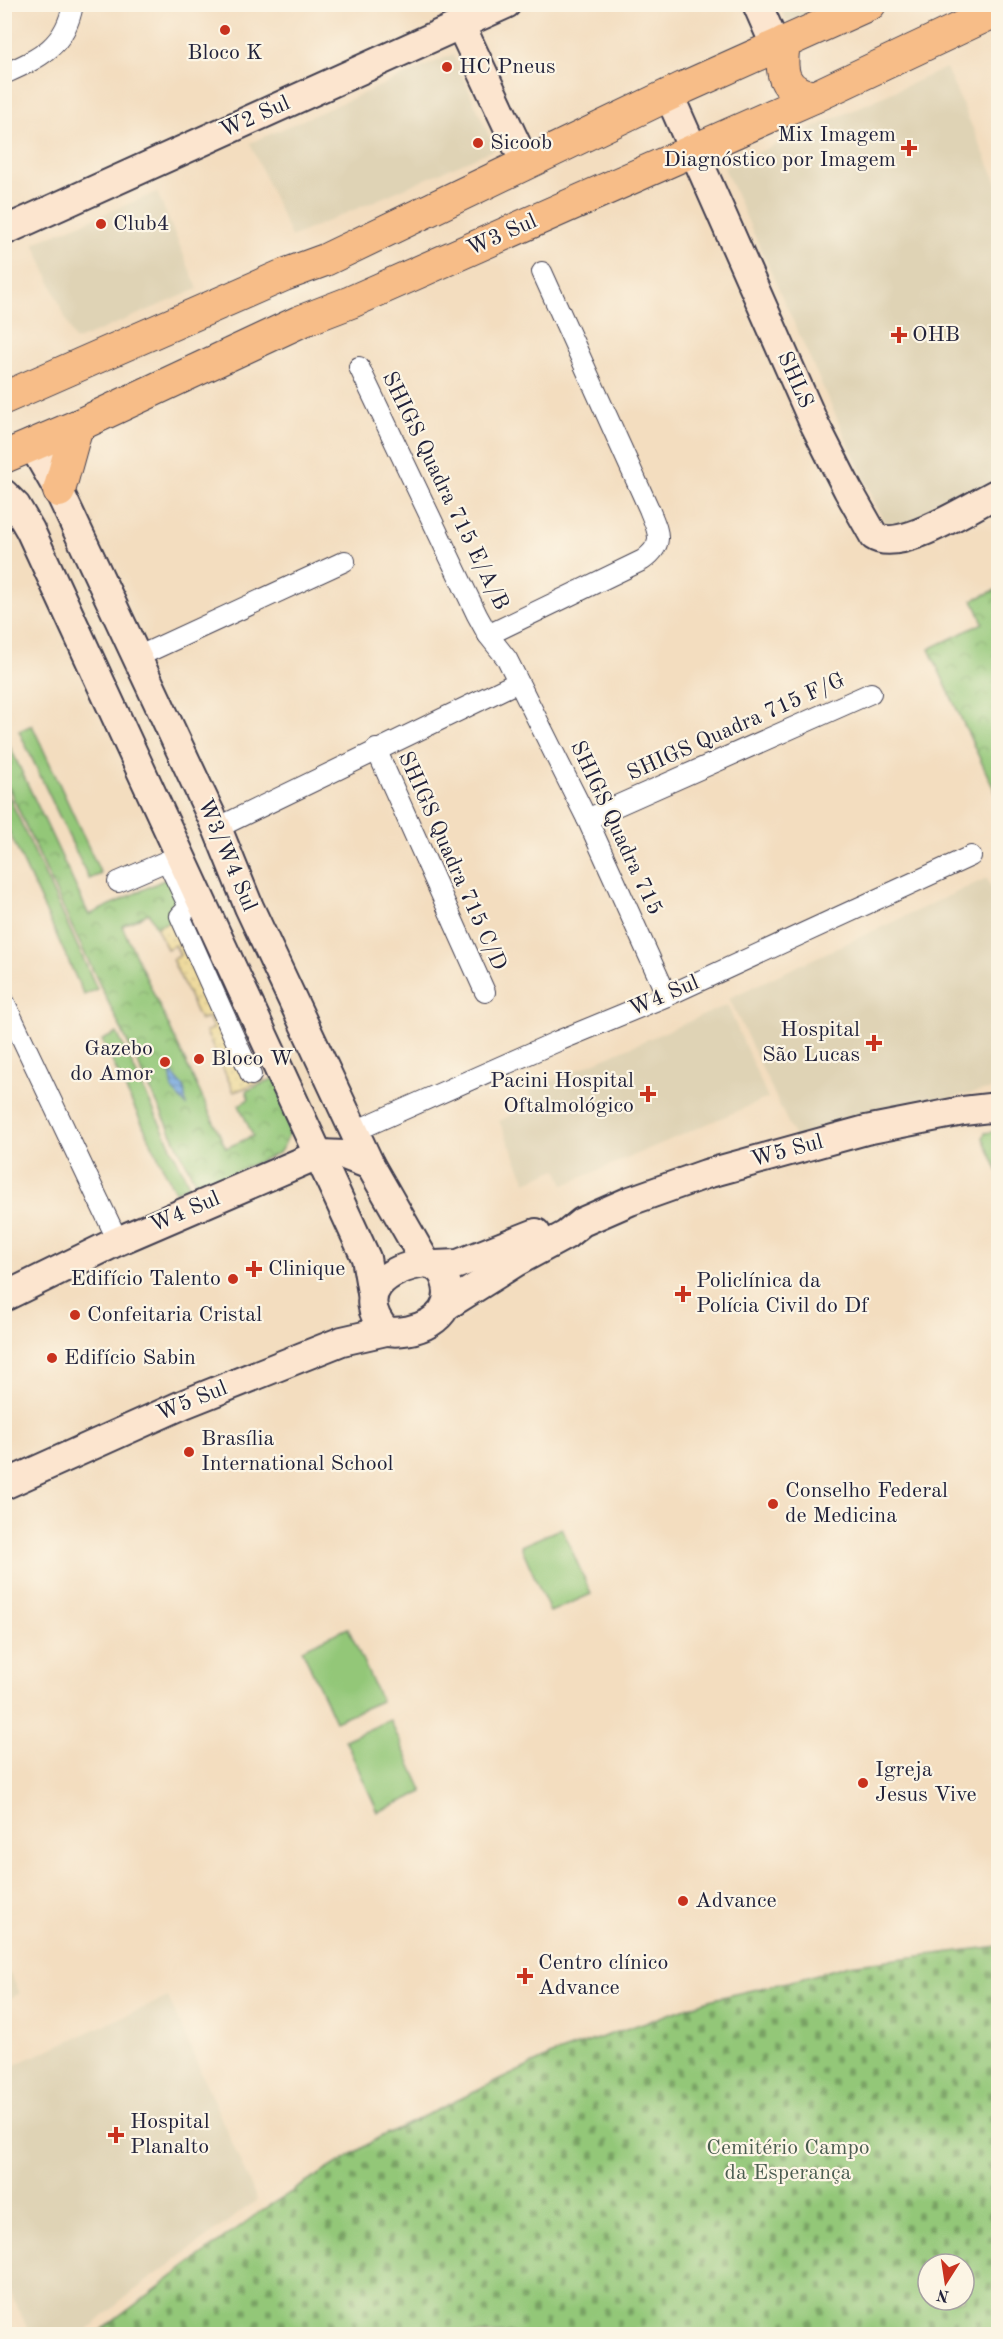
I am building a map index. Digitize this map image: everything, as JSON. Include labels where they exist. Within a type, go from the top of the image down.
[{"type":"main road","name":"W2 Sul","points":[[4,231],[506,4]]},
{"type":"main road","points":[[757,4],[780,44],[784,78],[802,95],[814,97]]},
{"type":"main road","points":[[4,398],[284,275],[325,260],[669,95],[870,4]]},
{"type":"main road","name":"W3 Sul","points":[[14,446],[77,426],[299,322],[351,302],[814,97],[999,10]]},
{"type":"main road","points":[[460,24],[525,163]]},
{"type":"main road","name":"SHLS","points":[[669,95],[813,422],[858,510],[874,536],[886,540],[913,536],[999,493]]},
{"type":"main road","points":[[325,260],[323,274],[330,290],[337,299],[351,302]]},
{"type":"main road","points":[[284,275],[295,282],[304,293],[304,307],[299,322]]},
{"type":"main road","points":[[59,491],[77,426]]},
{"type":"main road","name":"W3/W4 Sul","points":[[14,446],[59,491],[217,828],[249,907],[370,1165],[430,1264]]},
{"type":"main road","name":"W3/W4 Sul","points":[[4,494],[16,506],[30,530],[174,858],[211,924],[320,1154],[366,1258],[372,1293]]},
{"type":"main road","points":[[63,605],[104,586]]},
{"type":"main road","points":[[211,924],[249,907]]},
{"type":"main road","name":"W5 Sul","points":[[446,1306],[516,1262],[566,1235],[582,1222],[630,1201],[706,1174],[866,1130],[963,1111],[999,1107]]},
{"type":"main road","points":[[279,1171],[294,1160],[301,1149],[304,1122]]},
{"type":"main road","name":"W4 Sul","points":[[4,1297],[118,1241],[320,1154],[344,1155],[370,1165]]},
{"type":"main road","name":"W5 Sul","points":[[430,1264],[458,1264],[546,1229],[582,1222]]},
{"type":"main road","points":[[412,1264],[430,1264],[443,1273],[447,1283],[449,1293],[446,1306],[430,1323],[415,1330],[400,1333],[386,1331],[373,1310],[372,1293],[389,1275],[412,1264]]},
{"type":"main road","name":"W5 Sul","points":[[4,1485],[184,1404],[342,1341],[386,1331]]},
{"type":"street","points":[[4,74],[55,45],[65,32],[73,4]]},
{"type":"street","points":[[488,635],[643,560],[656,549],[659,538],[649,508],[542,272]]},
{"type":"street","name":"SHIGS Quadra 715 E/A/B","points":[[359,367],[488,635]]},
{"type":"street","points":[[137,657],[345,561]]},
{"type":"street","name":"SHIGS Quadra 715","points":[[488,635],[507,659],[587,819],[667,996]]},
{"type":"street","points":[[217,828],[375,749],[518,682]]},
{"type":"street","name":"SHIGS Quadra 715 F/G","points":[[587,819],[871,693]]},
{"type":"street","name":"SHIGS Quadra 715 C/D","points":[[375,749],[485,992]]},
{"type":"street","name":"W4 Sul","points":[[355,1131],[558,1041],[667,996],[971,856]]},
{"type":"street","points":[[118,882],[174,858],[188,905],[180,916],[251,1075]]},
{"type":"street","points":[[4,1001],[118,1241]]},
{"type":"shaded area","points":[[779,5],[825,5],[787,22]]},
{"type":"shaded area","points":[[453,54],[495,149],[291,237],[250,143]]},
{"type":"shaded area","name":"OHB","points":[[946,68],[998,185],[998,485],[889,534],[724,168]]},
{"type":"shaded area","points":[[157,192],[198,289],[75,341],[34,243]]},
{"type":"shaded area","name":"Hospital São Lucas","points":[[987,878],[998,904],[998,1088],[925,1103],[796,1140],[729,998]]},
{"type":"shaded area","name":"Pacini Hospital Oftalmológico","points":[[727,1005],[768,1098],[564,1185],[557,1169],[526,1182],[499,1121],[535,1105],[528,1091]]},
{"type":"shaded area","points":[[4,1962],[20,1993],[5,2001],[4,2001]]},
{"type":"shaded area","name":"Hospital Planalto","points":[[168,1997],[257,2200],[127,2296],[83,2334],[30,2334],[5,2282],[5,2069]]},
{"type":"sand","points":[[189,913],[264,1080],[234,1092],[206,1032],[213,1028],[208,1017],[200,1020],[172,959],[180,955],[175,945],[167,949],[156,927]]},
{"type":"green space","points":[[998,589],[998,798],[929,649],[983,623],[973,600]]},
{"type":"green space","points":[[32,725],[101,874],[89,879],[19,731]]},
{"type":"green space","points":[[4,734],[89,915],[170,877],[189,913],[156,927],[149,913],[122,926],[226,1148],[253,1136],[239,1105],[249,1099],[246,1091],[279,1076],[291,1124],[279,1153],[198,1188],[71,925],[5,780]]},
{"type":"green space","points":[[4,786],[97,989],[84,995],[5,823]]},
{"type":"green space","points":[[117,1033],[189,1185],[175,1192],[102,1040]]},
{"type":"green space","points":[[998,1131],[998,1172],[983,1138],[985,1133]]},
{"type":"green space","points":[[562,1528],[591,1594],[550,1612],[521,1546]]},
{"type":"green space","points":[[348,1628],[381,1701],[335,1721],[302,1649]]},
{"type":"green space","points":[[390,1720],[423,1792],[378,1812],[345,1740]]},
{"type":"green space","name":"Cemitério Campo da Esperança","points":[[998,1946],[998,2334],[96,2334],[262,2210],[378,2138],[554,2054],[709,2000],[849,1965]]},
{"type":"water","points":[[170,1071],[184,1087],[186,1105],[173,1091]]},
{"type":"place","name":"Bloco K","points":[[225,30]]},
{"type":"place","name":"HC Pneus","points":[[447,67]]},
{"type":"place","name":"Sicoob","points":[[478,143]]},
{"type":"place","name":"Mix Imagem Diagnóstico por Imagem","points":[[909,148]]},
{"type":"place","name":"Club4","points":[[101,224]]},
{"type":"place","name":"OHB","points":[[899,335]]},
{"type":"place","name":"Hospital São Lucas","points":[[874,1043]]},
{"type":"place","name":"Bloco W","points":[[199,1059]]},
{"type":"place","name":"Gazebo do Amor","points":[[165,1062]]},
{"type":"place","name":"Pacini Hospital Oftalmológico","points":[[648,1094]]},
{"type":"place","name":"Clinique","points":[[254,1269]]},
{"type":"place","name":"Edifício Talento","points":[[233,1279]]},
{"type":"place","name":"Policlínica da Polícia Civil do Df","points":[[683,1294]]},
{"type":"place","name":"Confeitaria Cristal","points":[[75,1315]]},
{"type":"place","name":"Edifício Sabin","points":[[52,1358]]},
{"type":"place","name":"Brasília International School","points":[[189,1452]]},
{"type":"place","name":"Conselho Federal de Medicina","points":[[773,1504]]},
{"type":"place","name":"Igreja Jesus Vive","points":[[863,1783]]},
{"type":"place","name":"Advance","points":[[683,1901]]},
{"type":"place","name":"Centro clínico Advance","points":[[525,1976]]},
{"type":"place","name":"Hospital Planalto","points":[[116,2135]]}]
